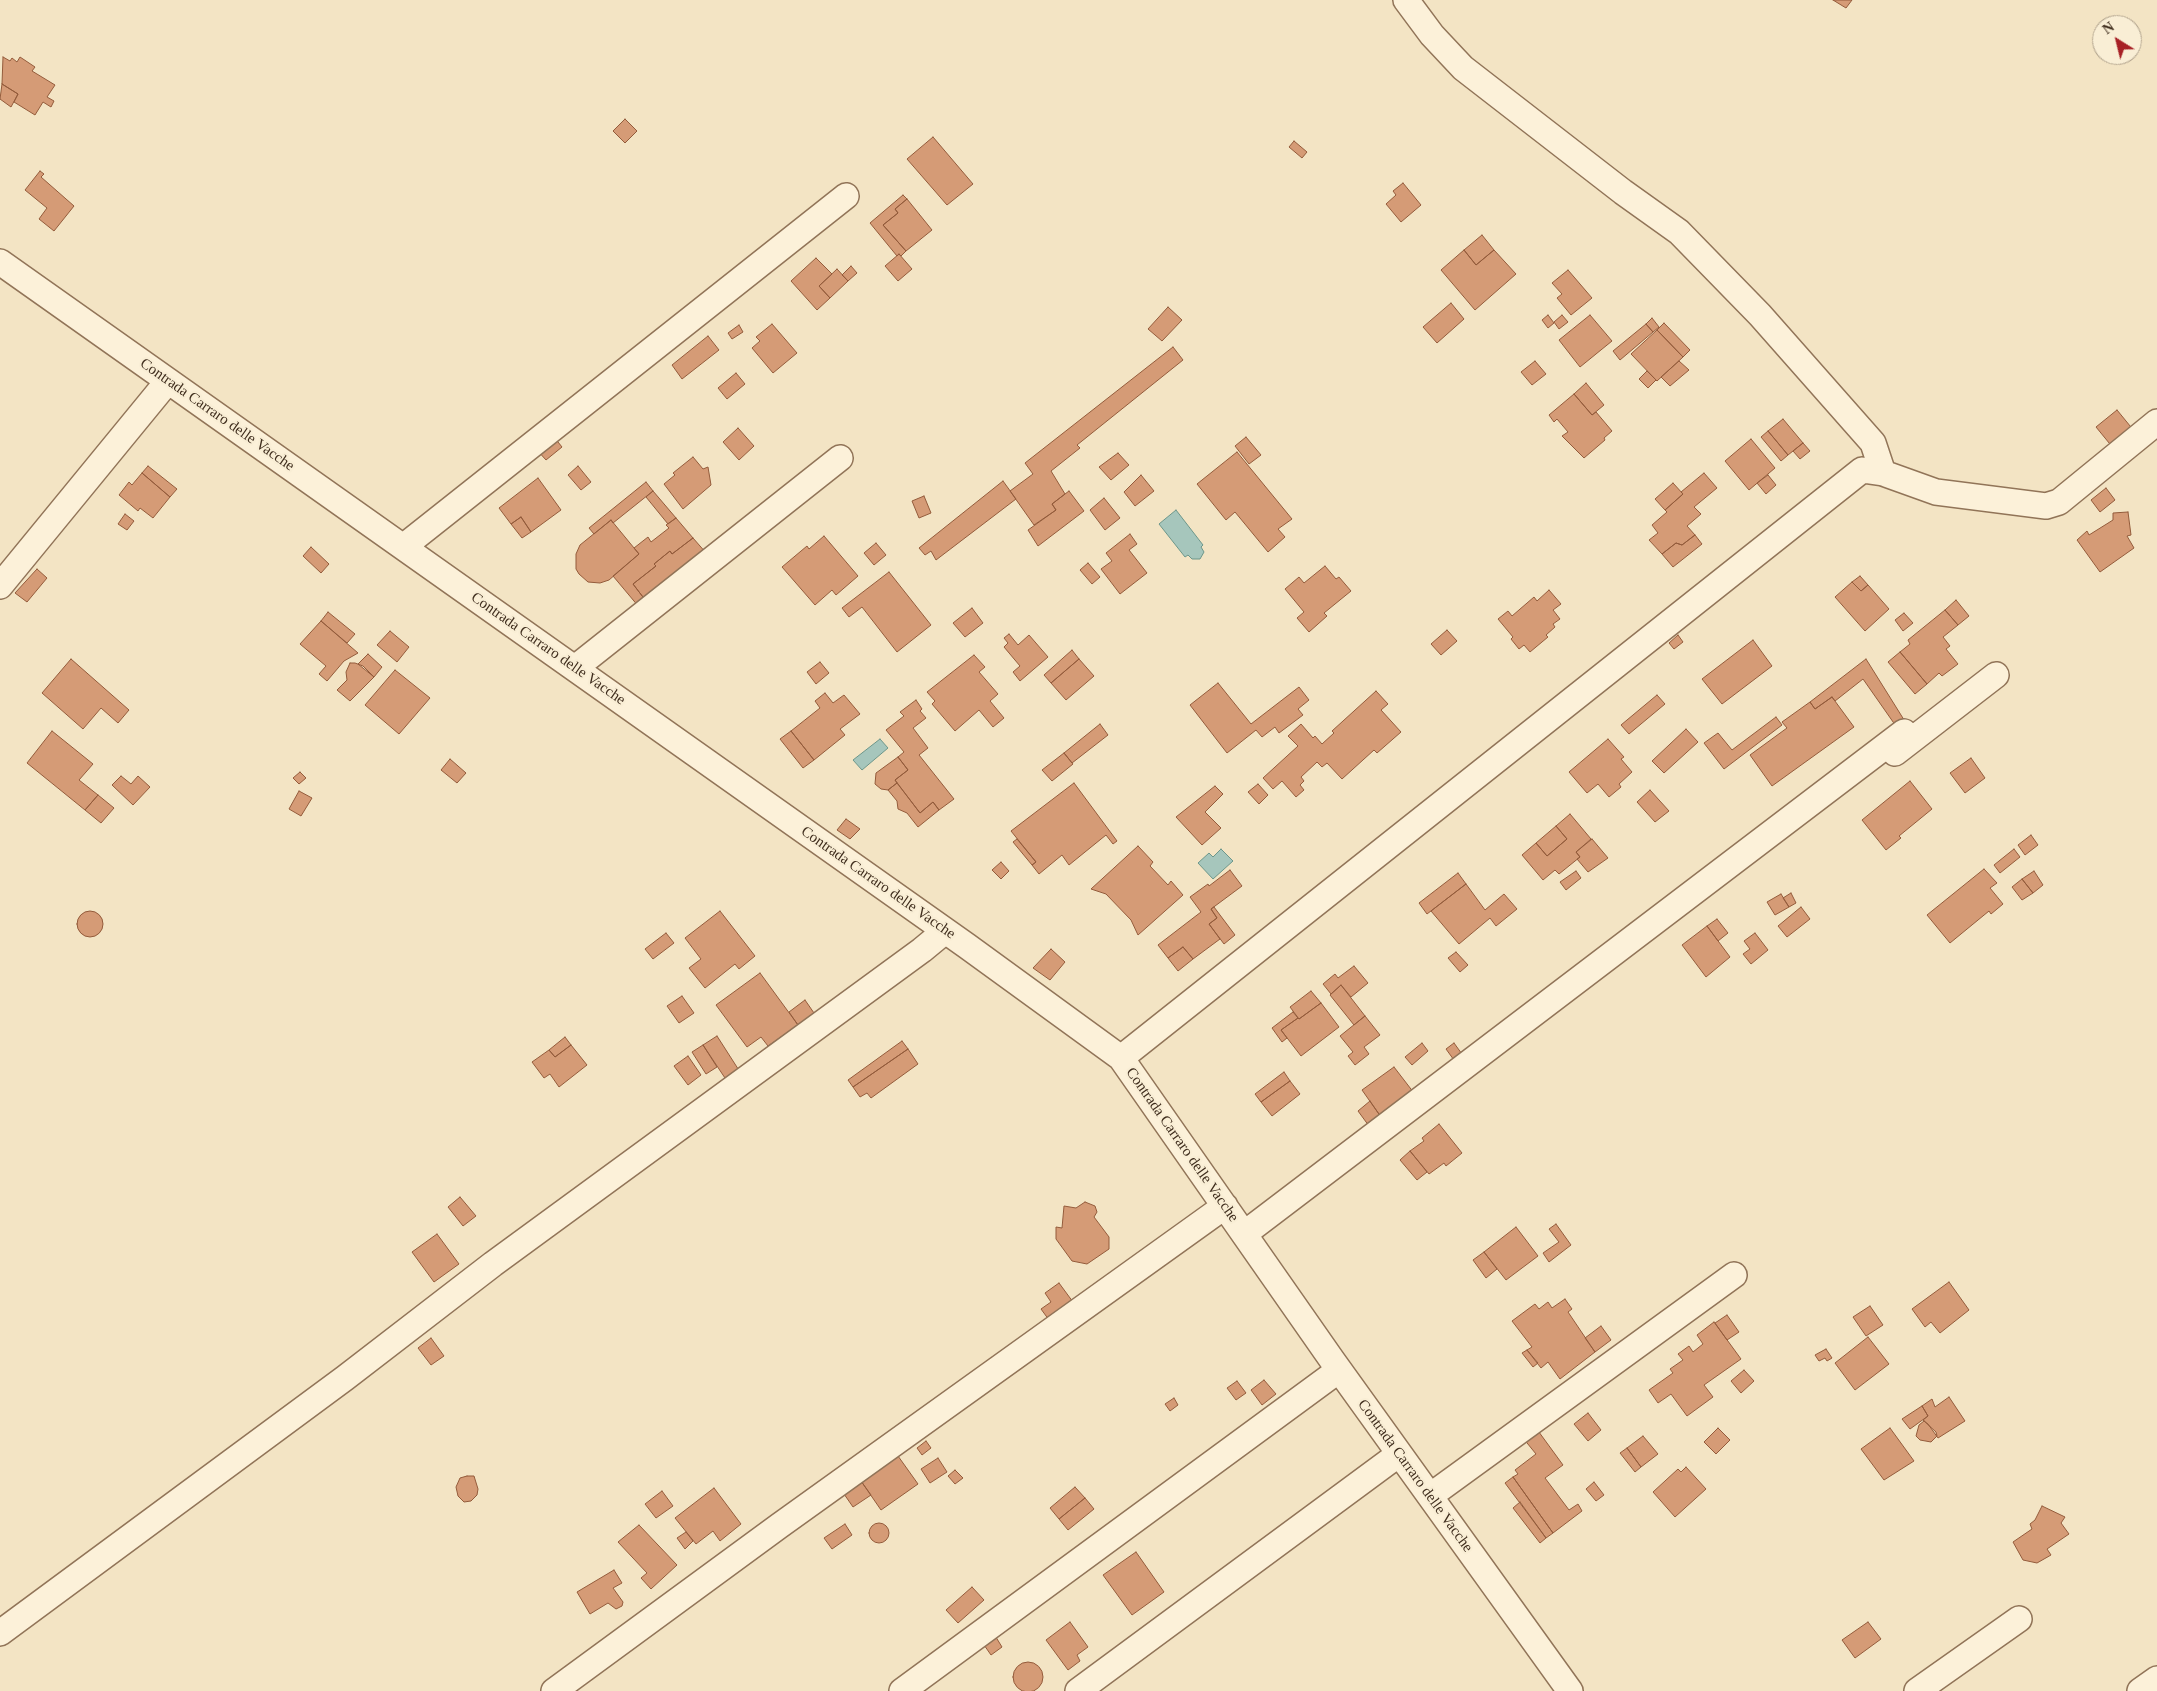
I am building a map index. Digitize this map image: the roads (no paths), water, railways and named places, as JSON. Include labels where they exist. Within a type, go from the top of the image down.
[{"type":"street","points":[[1406,0],[1432,35],[1463,68],[1622,192],[1679,232],[1760,315],[1873,443],[1883,473]]},
{"type":"street","points":[[403,547],[846,196]]},
{"type":"street","name":"Contrada Carraro delle Vacche","points":[[0,262],[575,668],[1121,1058],[1339,1370],[1570,1691]]},
{"type":"street","points":[[0,586],[168,381]]},
{"type":"street","points":[[1121,1058],[1862,470],[1883,473],[1936,492],[2046,506],[2059,502],[2157,422]]},
{"type":"street","points":[[575,668],[840,458]]},
{"type":"street","points":[[1829,789],[1843,788],[1854,784],[1996,675]]},
{"type":"street","points":[[1244,1234],[1904,732]]},
{"type":"street","points":[[0,1633],[346,1378],[501,1258],[922,950],[945,931]]},
{"type":"street","points":[[554,1691],[778,1526],[1225,1206]]},
{"type":"street","points":[[1430,1496],[1734,1275]]},
{"type":"street","points":[[902,1691],[1339,1370]]},
{"type":"street","points":[[1078,1691],[1399,1454]]},
{"type":"street","points":[[1917,1691],[2019,1619]]},
{"type":"street","points":[[2140,1691],[2157,1679]]},
{"type":"water","points":[[1176,510],[1203,545],[1201,547],[1204,552],[1200,559],[1192,559],[1188,555],[1185,557],[1159,524]]},
{"type":"water","points":[[880,739],[888,748],[862,770],[853,760]]},
{"type":"water","points":[[1221,849],[1233,861],[1213,879],[1198,863],[1209,853],[1213,857]]}]
